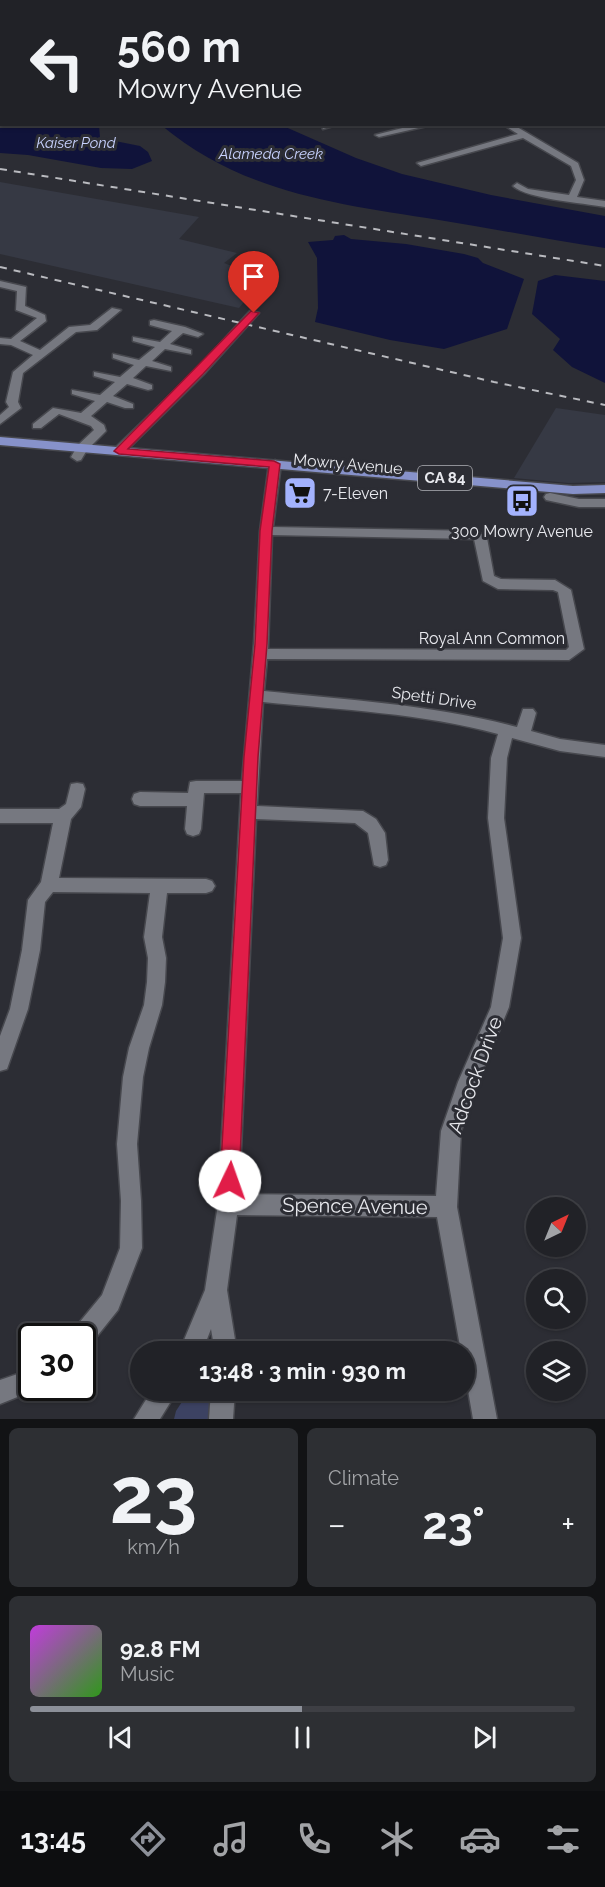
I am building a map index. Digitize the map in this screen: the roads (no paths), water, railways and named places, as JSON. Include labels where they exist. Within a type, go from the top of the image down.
[{"type":"main road","name":"Mowry Avenue","points":[[0,441],[80,453],[119,451],[273,469]]},
{"type":"main road","name":"Mowry Avenue","points":[[0,451],[80,453],[531,491],[605,489]]},
{"type":"main road","name":"Mowry Avenue","points":[[531,491],[550,497],[605,498]]},
{"type":"street","points":[[379,135],[422,126]]},
{"type":"street","points":[[509,126],[575,165],[580,180],[572,198]]},
{"type":"street","points":[[420,163],[524,135]]},
{"type":"street","points":[[517,186],[526,191],[605,204]]},
{"type":"street","points":[[0,284],[22,289],[20,308],[40,315],[42,319],[13,342]]},
{"type":"street","points":[[0,421],[15,408],[12,402],[18,372],[73,329],[93,328],[116,310]]},
{"type":"street","points":[[119,451],[200,372],[254,313]]},
{"type":"street","points":[[154,323],[198,334]]},
{"type":"street","points":[[84,417],[102,398],[180,329]]},
{"type":"street","points":[[136,339],[187,352]]},
{"type":"street","points":[[0,341],[13,342],[40,354]]},
{"type":"street","points":[[117,356],[168,369]]},
{"type":"street","points":[[98,374],[148,387]]},
{"type":"street","points":[[76,392],[129,406]]},
{"type":"street","points":[[37,426],[57,410],[84,417],[100,427],[100,431],[80,453]]},
{"type":"street","points":[[195,1341],[216,1290],[228,1204],[249,786],[260,654],[266,531],[273,469]]},
{"type":"street","name":"Mowry Avenue","points":[[550,497],[579,503],[605,503]]},
{"type":"street","name":"Royal Ann Common","points":[[260,654],[569,655],[577,649],[564,590],[555,585],[492,582],[488,578],[481,538],[477,535],[266,531]]},
{"type":"street","name":"Spetti Drive","points":[[255,696],[426,712],[469,720],[560,745],[605,751]]},
{"type":"street","name":"Adcock Drive","points":[[485,1419],[446,1207],[451,1131],[468,1082],[500,1007],[512,938],[496,818],[499,758],[528,713]]},
{"type":"street","points":[[193,829],[196,787],[249,786]]},
{"type":"street","points":[[0,1062],[19,1009],[38,900],[50,885],[63,816],[73,807],[77,789]]},
{"type":"street","points":[[140,800],[195,800]]},
{"type":"street","points":[[248,812],[357,816],[370,821],[376,829],[380,861]]},
{"type":"street","points":[[0,816],[63,816]]},
{"type":"street","points":[[50,885],[206,886]]},
{"type":"street","points":[[94,1323],[110,1302],[131,1248],[128,1134],[139,1048],[147,1026],[156,982],[157,958],[153,937],[159,886]]},
{"type":"street","name":"Spence Avenue","points":[[228,1204],[446,1207]]},
{"type":"street","points":[[216,1290],[224,1341]]},
{"type":"street","points":[[0,1392],[18,1385]]},
{"type":"street","points":[[146,1419],[159,1401]]},
{"type":"street","points":[[221,1419],[222,1401]]},
{"type":"water","name":"Kaiser Pond","points":[[0,126],[99,126],[100,138],[140,146],[148,152],[152,161],[132,169],[101,168],[28,155],[0,153]]},
{"type":"water","name":"Alameda Creek","points":[[162,126],[283,126],[356,158],[402,174],[491,195],[605,216],[605,248],[329,201],[259,181],[225,167]]},
{"type":"water","points":[[344,235],[351,239],[406,244],[464,254],[524,279],[507,329],[444,349],[390,340],[315,322],[318,308],[317,258],[308,242],[333,240],[335,236]]},
{"type":"water","points":[[555,275],[605,281],[605,383],[572,367],[553,350],[560,339],[532,314],[538,281]]},
{"type":"railway","points":[[0,169],[605,266]]},
{"type":"railway","points":[[0,267],[494,382],[605,405]]},
{"type":"place","name":"7-Eleven","points":[[300,493]]},
{"type":"place","name":"300 Mowry Avenue","points":[[522,501]]}]
